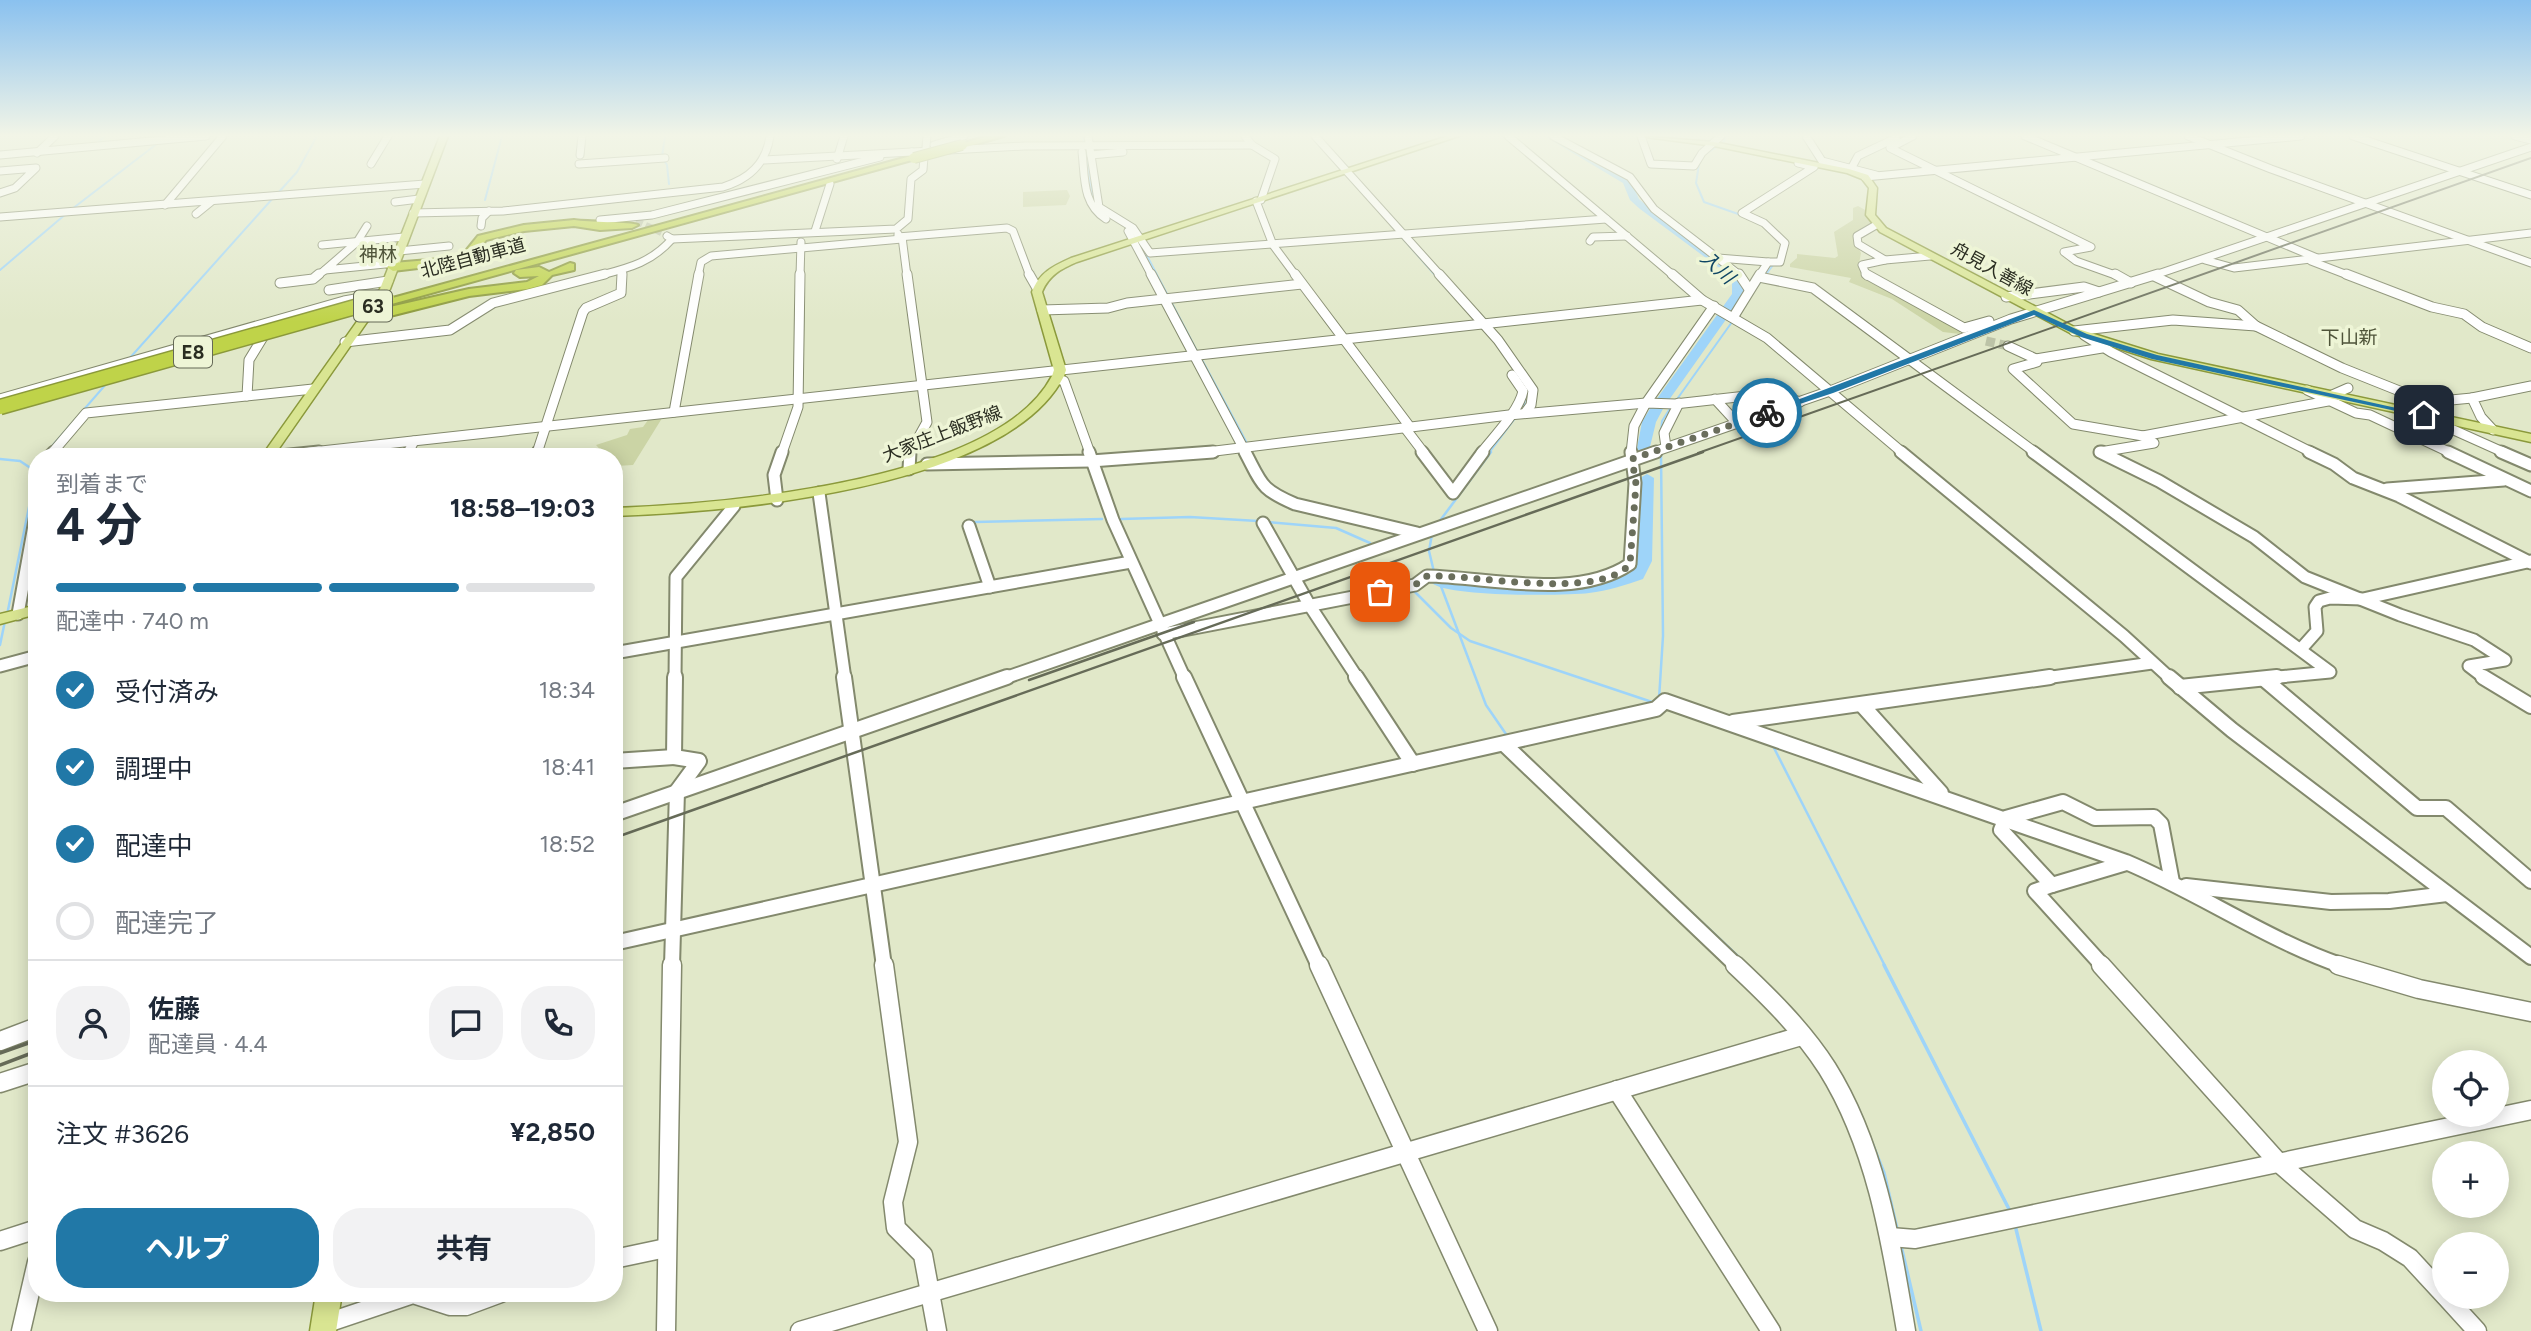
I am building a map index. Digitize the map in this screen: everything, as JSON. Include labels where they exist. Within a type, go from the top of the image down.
[{"type":"highway","points":[[388,287],[470,254],[482,238],[519,229],[568,223],[605,227],[633,225],[743,198]]},
{"type":"highway","name":"北陸自動車道","points":[[0,410],[244,340],[388,287],[744,198]]},
{"type":"highway","name":"北陸自動車道","points":[[388,287],[762,198]]},
{"type":"highway","points":[[666,235],[779,198]]},
{"type":"highway","points":[[388,287],[462,261],[496,240],[560,226],[579,228]]},
{"type":"highway","points":[[388,287],[485,264]]},
{"type":"highway","points":[[364,317],[425,312],[528,292],[542,287],[561,269]]},
{"type":"highway","points":[[364,317],[487,289],[531,285],[541,281],[545,273],[533,271],[388,287]]},
{"type":"main road","name":"63","points":[[275,448],[345,342],[388,287],[398,251],[419,198]]},
{"type":"main road","points":[[1059,374],[1037,288],[1041,280],[1057,268],[1141,244],[1265,198]]},
{"type":"main road","points":[[1872,198],[1870,215],[1876,225]]},
{"type":"main road","name":"舟見入善線","points":[[1876,225],[2034,312],[2079,333],[2155,357],[2308,390],[2331,398],[2531,438]]},
{"type":"main road","name":"大家庄上飯野線","points":[[623,512],[734,506],[777,500],[819,493],[927,464],[1012,429],[1038,406],[1059,374]]},
{"type":"main road","points":[[0,619],[28,611]]},
{"type":"main road","points":[[323,1328],[327,1302]]},
{"type":"street","points":[[165,205],[171,198]]},
{"type":"street","points":[[0,217],[279,198]]},
{"type":"street","points":[[413,213],[489,211],[618,198]]},
{"type":"street","points":[[627,218],[629,198]]},
{"type":"street","points":[[670,210],[671,198]]},
{"type":"street","points":[[600,220],[627,218],[719,198]]},
{"type":"street","points":[[815,231],[823,198]]},
{"type":"street","points":[[909,469],[910,450],[927,422],[900,235],[908,219],[910,198]]},
{"type":"street","points":[[1089,198],[1090,207],[1097,216],[1127,230],[1141,244],[1273,244],[1606,219]]},
{"type":"street","points":[[1098,198],[1099,206],[1135,228],[1165,299],[1264,488],[1279,498],[1419,533]]},
{"type":"street","points":[[1370,198],[1404,234],[1533,390],[1531,405],[1525,413]]},
{"type":"street","points":[[1582,198],[1702,300],[1768,338],[2013,547],[2124,636],[2232,730],[2531,957]]},
{"type":"street","points":[[1646,198],[1654,209],[1738,272],[1749,289]]},
{"type":"street","points":[[1718,258],[1780,262],[1785,243],[1764,223],[1742,213],[1765,198]]},
{"type":"street","points":[[1991,198],[2091,247],[2064,252],[2076,261],[2107,270],[2131,283]]},
{"type":"street","points":[[2174,198],[2312,259],[2432,307],[2464,314],[2482,327],[2531,348]]},
{"type":"street","points":[[2356,198],[2531,263]]},
{"type":"street","points":[[623,811],[852,730],[1162,628],[1293,577],[1800,402],[2034,312],[2205,260],[2384,198]]},
{"type":"street","points":[[1259,200],[1273,244],[1408,427],[1453,493],[1509,415],[1520,406],[1523,391],[1479,324],[1436,279]]},
{"type":"street","points":[[196,214],[212,201]]},
{"type":"street","points":[[481,226],[482,218],[489,211]]},
{"type":"street","points":[[627,218],[636,221]]},
{"type":"street","points":[[1876,225],[1857,236],[1856,240],[1858,244],[1885,260]]},
{"type":"street","points":[[280,283],[313,279],[357,242],[368,226]]},
{"type":"street","points":[[674,412],[702,262],[710,256],[900,235],[1007,229],[1013,231],[1032,285],[1037,288]]},
{"type":"street","points":[[345,342],[450,330],[493,303],[649,261],[666,235],[815,231],[900,235]]},
{"type":"street","points":[[777,500],[774,475],[798,407],[802,232]]},
{"type":"street","points":[[2205,260],[2234,268],[2531,233]]},
{"type":"street","points":[[1590,241],[1592,237],[1627,236]]},
{"type":"street","points":[[322,246],[404,237]]},
{"type":"street","points":[[398,251],[449,246]]},
{"type":"street","points":[[316,253],[342,253]]},
{"type":"street","points":[[1930,256],[1862,265],[1867,277],[1911,297],[1964,328],[2002,317],[2017,323],[1985,338],[1986,341]]},
{"type":"street","points":[[1732,315],[1768,262]]},
{"type":"street","points":[[325,270],[388,287]]},
{"type":"street","points":[[539,448],[583,312],[586,308],[621,293],[622,270]]},
{"type":"street","points":[[2154,276],[2209,302],[2238,310],[2256,326],[2342,368],[2430,402],[2472,398],[2531,386]]},
{"type":"street","points":[[1759,277],[1813,288],[2330,672],[2180,687]]},
{"type":"street","points":[[355,281],[388,287]]},
{"type":"street","points":[[1042,310],[1108,307],[1302,284]]},
{"type":"street","points":[[329,290],[388,287]]},
{"type":"street","points":[[0,399],[272,323],[388,287]]},
{"type":"street","points":[[2006,297],[2084,287],[2099,292]]},
{"type":"street","points":[[351,448],[798,398],[1059,374],[1194,355],[1702,300]]},
{"type":"street","points":[[1162,628],[1310,606],[1410,586],[1435,576],[1590,583],[1621,574],[1630,564],[1636,484],[1632,459],[1634,426],[1716,307]]},
{"type":"street","points":[[256,320],[267,319],[272,323]]},
{"type":"street","points":[[2079,333],[2173,320],[2256,326]]},
{"type":"street","points":[[247,396],[249,360],[272,323]]},
{"type":"street","points":[[2079,333],[2102,348],[2334,464],[2353,478],[2530,562]]},
{"type":"street","points":[[2008,346],[2036,359],[2102,348]]},
{"type":"street","points":[[2036,359],[2037,362],[2013,369],[2073,424],[2143,436],[2331,398],[2348,388]]},
{"type":"street","points":[[1059,374],[1064,381],[1091,461],[1131,562],[1488,1331]]},
{"type":"street","points":[[57,448],[86,413],[313,389]]},
{"type":"street","points":[[2510,389],[2531,398]]},
{"type":"street","points":[[927,464],[1091,461],[1242,448],[1525,413],[1650,403],[1677,404],[1780,393],[1800,402]]},
{"type":"street","points":[[2331,398],[2356,413],[2370,415],[2531,491]]},
{"type":"street","points":[[2472,398],[2493,430]]},
{"type":"street","points":[[1715,399],[1737,423]]},
{"type":"street","points":[[2424,415],[2430,402]]},
{"type":"street","points":[[1667,447],[1664,433],[1677,404]]},
{"type":"street","points":[[2448,420],[2447,427],[2531,466]]},
{"type":"street","points":[[2143,436],[2154,443],[2100,452],[2159,481],[2254,537],[2305,576],[2400,615],[2474,640],[2505,660],[2469,666],[2471,670],[2531,706]]},
{"type":"street","points":[[410,448],[414,441]]},
{"type":"street","points":[[2381,489],[2508,480]]},
{"type":"street","points":[[819,493],[908,1142],[893,1202],[896,1228],[923,1255],[937,1331]]},
{"type":"street","points":[[674,757],[676,577],[683,565],[734,506]]},
{"type":"street","points":[[1262,523],[1310,606],[1413,764]]},
{"type":"street","points":[[970,526],[990,587]]},
{"type":"street","points":[[18,614],[28,555]]},
{"type":"street","points":[[623,652],[1131,562]]},
{"type":"street","points":[[2301,649],[2317,634],[2320,621],[2315,607],[2319,601],[2330,598],[2363,599],[2530,562]]},
{"type":"street","points":[[0,666],[28,658]]},
{"type":"street","points":[[1729,723],[2152,663]]},
{"type":"street","points":[[2264,679],[2417,808],[2446,808],[2531,881]]},
{"type":"street","points":[[623,941],[1656,709],[1665,701],[1941,794],[2126,862],[2177,884],[2309,954],[2359,973],[2451,997],[2531,1012]]},
{"type":"street","points":[[1862,705],[1941,794]]},
{"type":"street","points":[[1504,744],[1760,989],[1801,1036],[1839,1090],[1871,1166],[1890,1237],[1906,1331]]},
{"type":"street","points":[[623,760],[674,757],[699,761],[677,791],[666,1331]]},
{"type":"street","points":[[2006,818],[2063,802],[2095,818],[2154,817],[2161,824],[2177,884]]},
{"type":"street","points":[[2006,818],[2001,830],[2002,835],[2052,885]]},
{"type":"street","points":[[2126,862],[2035,891],[2279,1163],[2355,1229],[2383,1241],[2410,1258],[2432,1282]]},
{"type":"street","points":[[2177,884],[2296,899],[2351,902],[2412,900],[2447,894]]},
{"type":"street","points":[[0,1041],[28,1030]]},
{"type":"street","points":[[800,1331],[1801,1036]]},
{"type":"street","points":[[0,1083],[28,1074]]},
{"type":"street","points":[[1617,1090],[1771,1331]]},
{"type":"street","points":[[1890,1237],[1915,1239],[2531,1110]]},
{"type":"street","points":[[0,1241],[28,1232]]},
{"type":"street","points":[[623,1257],[666,1248]]},
{"type":"street","points":[[21,1331],[28,1302]]},
{"type":"street","points":[[323,1328],[393,1302]]},
{"type":"street","points":[[438,1302],[450,1306],[466,1306],[477,1302]]},
{"type":"street","points":[[2457,1309],[2477,1331]]},
{"type":"green space","points":[[1023,198],[1069,198],[1066,205],[1023,207]]},
{"type":"green space","points":[[1858,206],[1867,211],[1871,226],[1855,235],[1854,240],[1861,253],[1859,264],[1862,273],[1960,330],[1960,334],[1943,332],[1892,299],[1849,282],[1851,278],[1790,267],[1797,254],[1835,258],[1838,256],[1834,232],[1853,220],[1853,208]]},
{"type":"green space","points":[[664,415],[633,465],[623,466],[623,448],[599,448],[596,445],[627,435],[630,429],[643,427],[651,416]]},
{"type":"waterway","points":[[72,209],[86,198]]},
{"type":"waterway","points":[[128,360],[273,198]]},
{"type":"waterway","name":"入川","points":[[1634,198],[1733,273],[1738,281],[1738,294],[1649,422],[1644,448]]},
{"type":"waterway","points":[[1702,198],[1704,202],[1741,215]]},
{"type":"waterway","points":[[0,270],[67,213]]},
{"type":"waterway","points":[[1391,225],[1435,275]]},
{"type":"waterway","points":[[1144,250],[1198,353]]},
{"type":"waterway","points":[[1756,288],[1773,265]]},
{"type":"waterway","points":[[1675,402],[1732,322]]},
{"type":"waterway","points":[[1201,358],[1248,445]]},
{"type":"waterway","points":[[50,448],[107,383]]},
{"type":"waterway","points":[[1524,407],[1526,390]]},
{"type":"waterway","points":[[1661,430],[1662,421],[1671,407]]},
{"type":"waterway","points":[[1489,453],[1516,417]]},
{"type":"waterway","points":[[1251,452],[1268,482]]},
{"type":"waterway","points":[[1439,522],[1491,452]]},
{"type":"waterway","points":[[1659,699],[1663,636],[1661,454]]},
{"type":"waterway","points":[[0,459],[20,461],[28,466]]},
{"type":"waterway","name":"入川","points":[[1440,583],[1540,591],[1591,588],[1637,576],[1644,561],[1647,478]]},
{"type":"waterway","points":[[7,615],[28,512]]},
{"type":"waterway","points":[[1121,519],[1190,517],[1258,521]]},
{"type":"waterway","points":[[975,522],[1102,519]]},
{"type":"waterway","points":[[1268,522],[1336,528],[1370,543]]},
{"type":"waterway","points":[[1432,534],[1429,551],[1434,572]]},
{"type":"waterway","points":[[1392,565],[1408,584]]},
{"type":"waterway","points":[[1439,581],[1459,633]]},
{"type":"waterway","points":[[1412,589],[1459,633]]},
{"type":"waterway","points":[[0,645],[5,621]]},
{"type":"waterway","points":[[1459,633],[1470,641],[1655,703]]},
{"type":"waterway","points":[[1459,633],[1486,705],[1508,737]]},
{"type":"waterway","points":[[1765,743],[1773,746],[1885,966]]},
{"type":"waterway","points":[[1641,865],[1741,959]]},
{"type":"waterway","points":[[1884,965],[2011,1213]]},
{"type":"waterway","points":[[1857,1106],[1884,1173],[1897,1229]]},
{"type":"waterway","points":[[2015,1225],[2041,1331]]},
{"type":"waterway","points":[[1901,1246],[1921,1331]]},
{"type":"tunnel","points":[[636,221],[667,235]]},
{"type":"tunnel","points":[[1986,341],[2008,346]]},
{"type":"railway","points":[[1698,453],[2418,198]]},
{"type":"railway","points":[[623,835],[1703,452]]},
{"type":"railway","points":[[1029,680],[1194,622]]},
{"type":"railway","points":[[0,1053],[28,1043]]},
{"type":"railway","points":[[0,1065],[28,1054]]},
{"type":"way so far","points":[[1380,592],[1419,584],[1427,576],[1590,583],[1621,574],[1630,564],[1636,484],[1632,459],[1767,413]]},
{"type":"district","name":"神林","points":[[378,254]]},
{"type":"district","name":"下山新","points":[[2349,337]]},
{"type":"route","points":[[1767,413],[2034,312],[2084,335],[2155,357],[2424,415]]}]
